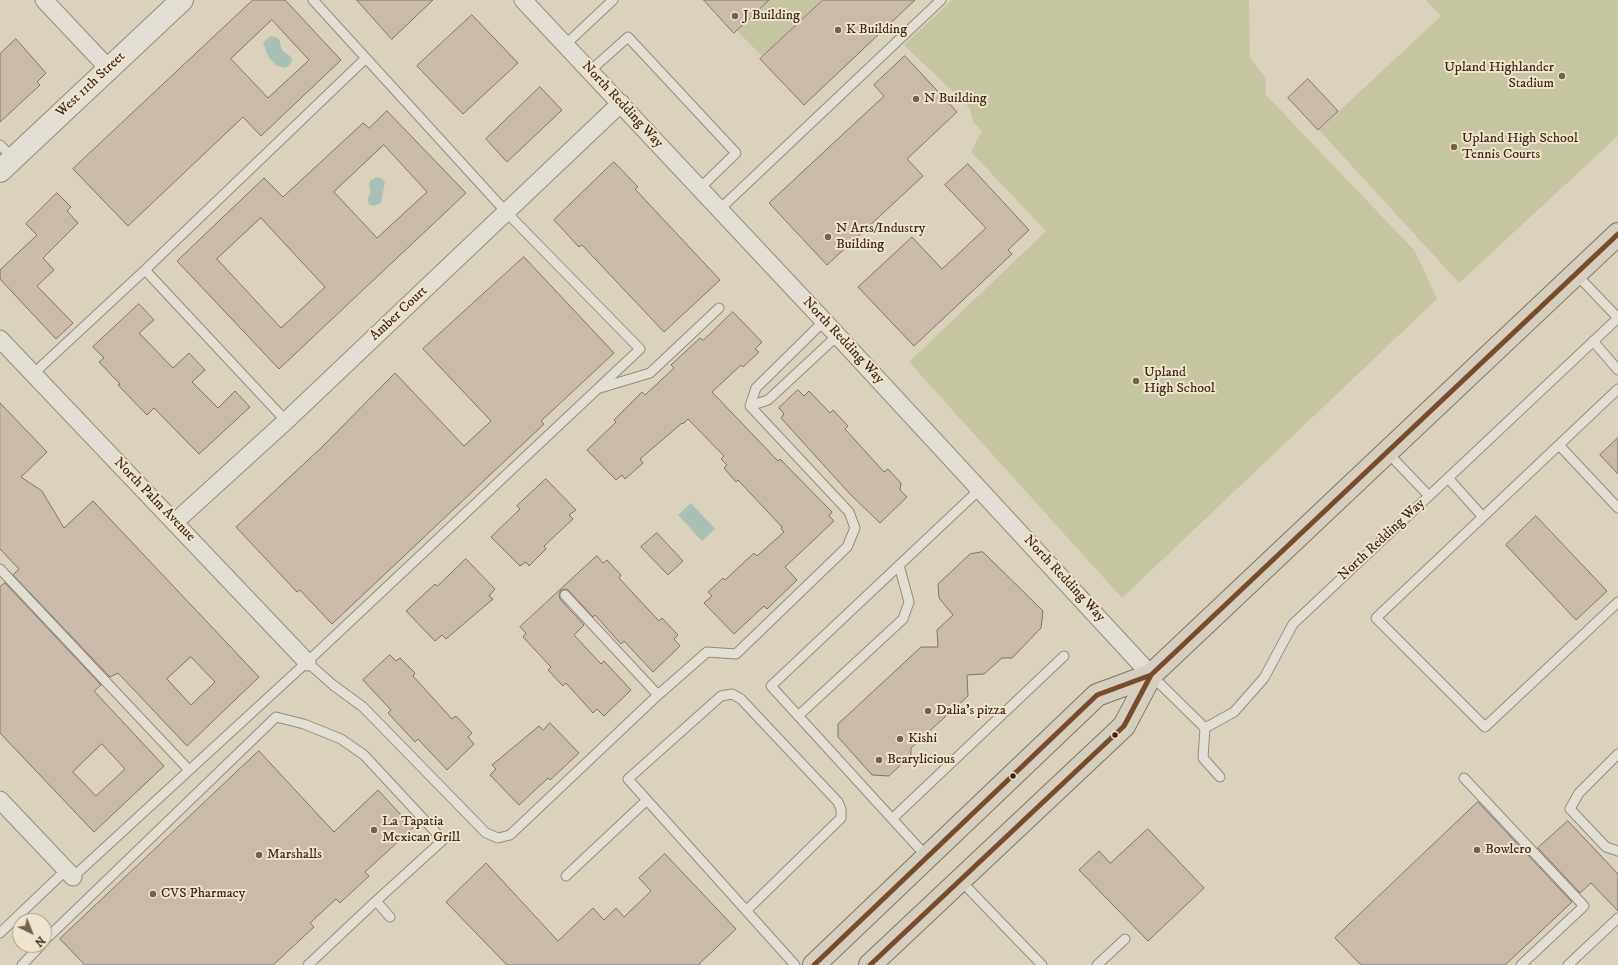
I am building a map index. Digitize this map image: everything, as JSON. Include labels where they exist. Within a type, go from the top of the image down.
[{"type":"main road","points":[[870,965],[1124,726],[1151,675],[1618,234]]},
{"type":"main road","points":[[814,965],[1097,695],[1151,675]]},
{"type":"street","points":[[44,0],[109,69]]},
{"type":"street","name":"West 11th Street","points":[[4,158],[109,69],[182,0]]},
{"type":"street","name":"North Redding Way","points":[[523,0],[838,335],[1151,675]]},
{"type":"street","name":"Amber Court","points":[[175,522],[286,421],[507,213],[621,103]]},
{"type":"street","name":"North Palm Avenue","points":[[0,339],[307,662]]},
{"type":"street","points":[[0,800],[70,874]]},
{"type":"lane","points":[[0,933],[189,770],[307,662],[640,349],[507,213],[313,0]]},
{"type":"lane","points":[[565,45],[613,0]]},
{"type":"lane","points":[[720,209],[941,0]]},
{"type":"lane","points":[[590,71],[628,37],[736,153],[700,188]]},
{"type":"lane","points":[[33,374],[145,270],[366,58]]},
{"type":"lane","points":[[145,270],[286,421]]},
{"type":"lane","points":[[1576,274],[1618,318]]},
{"type":"lane","points":[[598,388],[650,373],[719,308]]},
{"type":"lane","name":"North Redding Way","points":[[1151,675],[1205,728],[1234,712],[1264,678],[1293,624],[1618,318]]},
{"type":"lane","points":[[750,406],[756,388],[824,321]]},
{"type":"lane","points":[[750,406],[768,400],[838,335]]},
{"type":"lane","points":[[1593,342],[1618,370]]},
{"type":"lane","points":[[1618,389],[1376,618],[1485,727],[1618,602]]},
{"type":"lane","points":[[307,662],[333,685],[363,706],[486,833],[498,838],[510,835],[658,695],[707,652],[736,654],[847,547],[855,528],[849,512],[750,406]]},
{"type":"lane","points":[[1559,445],[1618,508]]},
{"type":"lane","points":[[1387,452],[1429,496]]},
{"type":"lane","points":[[1448,478],[1483,517]]},
{"type":"lane","points":[[927,857],[771,686],[980,489]]},
{"type":"lane","points":[[798,716],[903,619],[909,602],[899,565]]},
{"type":"lane","points":[[0,569],[189,770]]},
{"type":"lane","points":[[565,595],[658,695]]},
{"type":"lane","points":[[893,818],[1064,656]]},
{"type":"lane","points":[[746,910],[841,818],[841,809],[838,802],[741,699],[732,694],[721,696],[628,779],[795,965]]},
{"type":"lane","points":[[52,933],[276,717],[304,724],[341,739],[364,755],[443,840],[308,965]]},
{"type":"lane","points":[[1205,728],[1203,758],[1220,777]]},
{"type":"lane","points":[[1618,754],[1579,793],[1570,809],[1606,847],[1618,851]]},
{"type":"lane","points":[[1464,778],[1584,906],[1521,965]]},
{"type":"lane","points":[[566,876],[647,800]]},
{"type":"lane","points":[[960,880],[1042,965]]},
{"type":"lane","points":[[376,901],[390,917]]},
{"type":"lane","points":[[1568,965],[1618,918]]},
{"type":"lane","points":[[1097,965],[1125,939]]},
{"type":"lane","points":[[22,965],[33,953]]},
{"type":"green space","points":[[769,0],[822,0],[762,56],[737,31]]},
{"type":"green space","points":[[952,0],[1249,0],[1250,57],[1266,79],[1266,95],[1415,251],[1437,299],[1122,598],[909,362],[1046,231],[971,152],[982,131],[973,122],[970,108],[904,45]]},
{"type":"green space","name":"Upland High School Tennis Courts","points":[[1426,0],[1618,0],[1618,136],[1459,283],[1319,130],[1441,16]]},
{"type":"shaded area","points":[[270,36],[277,38],[280,41],[283,51],[291,57],[292,62],[286,68],[277,66],[269,58],[263,43]]},
{"type":"shaded area","points":[[377,177],[381,178],[385,182],[381,203],[373,206],[369,204],[368,201],[371,193],[369,186],[370,181]]},
{"type":"shaded area","points":[[691,503],[715,529],[702,541],[678,515]]},
{"type":"building","points":[[253,0],[285,0],[341,60],[261,136],[243,117],[128,226],[73,169]],"holes":[[[272,20],[309,60],[268,98],[231,59]]]},
{"type":"building","points":[[357,0],[433,0],[392,39]]},
{"type":"building","name":"J Building","points":[[704,0],[769,0],[734,33]]},
{"type":"building","name":"K Building","points":[[823,0],[915,0],[804,105],[760,59]]},
{"type":"building","points":[[472,15],[518,63],[463,114],[417,66]]},
{"type":"building","points":[[16,39],[46,73],[37,82],[40,85],[0,122],[0,54]]},
{"type":"building","points":[[905,56],[957,112],[907,159],[923,176],[827,265],[769,203],[884,96],[874,85]]},
{"type":"building","points":[[1308,79],[1338,111],[1318,130],[1288,98]]},
{"type":"building","points":[[540,87],[562,110],[507,162],[486,139]]},
{"type":"building","points":[[387,111],[466,193],[279,369],[177,261],[264,178],[283,197],[363,123],[369,128]],"holes":[[[384,145],[427,192],[377,238],[334,192]],[[261,218],[325,287],[281,328],[217,259]]]},
{"type":"building","points":[[614,162],[638,187],[635,189],[720,280],[664,332],[582,245],[579,247],[554,220]]},
{"type":"building","points":[[968,164],[1029,230],[1008,250],[1012,254],[914,346],[858,287],[912,237],[942,269],[986,228],[945,185]]},
{"type":"building","points":[[57,193],[71,207],[67,211],[78,223],[43,258],[54,270],[37,286],[73,323],[56,339],[0,279],[0,270],[37,235],[26,224]]},
{"type":"building","points":[[524,257],[614,353],[541,421],[544,424],[332,624],[300,590],[297,592],[236,527],[322,447],[395,373],[464,446],[491,421],[423,349]]},
{"type":"building","points":[[139,304],[154,320],[139,333],[173,368],[189,353],[205,370],[192,382],[218,408],[235,391],[250,407],[199,454],[154,408],[147,415],[118,385],[120,384],[99,362],[104,358],[93,347]]},
{"type":"building","points":[[733,312],[762,342],[755,349],[759,352],[743,367],[741,365],[712,392],[778,461],[780,459],[832,512],[829,516],[834,521],[785,567],[797,580],[767,609],[764,606],[734,634],[704,603],[712,596],[708,592],[723,578],[725,580],[754,553],[757,556],[784,532],[781,529],[782,527],[738,480],[736,482],[724,468],[727,465],[721,459],[724,456],[688,419],[640,459],[643,463],[625,479],[622,475],[616,480],[587,450],[616,422],[614,420],[642,392],[645,395],[674,368],[671,365],[700,338],[703,340]]},
{"type":"building","points":[[798,390],[804,396],[809,391],[830,413],[833,410],[848,426],[845,429],[884,472],[888,469],[901,483],[900,490],[907,497],[880,523],[849,493],[781,418],[784,414],[779,408]]},
{"type":"building","points":[[0,403],[47,452],[21,477],[42,491],[64,528],[93,501],[259,677],[187,746],[118,673],[110,677],[13,575],[19,569],[0,549]],"holes":[[[191,657],[215,682],[191,705],[167,679]]]},
{"type":"building","points":[[1618,438],[1618,474],[1600,455]]},
{"type":"building","points":[[546,479],[576,510],[569,515],[573,519],[544,546],[546,549],[529,566],[526,562],[520,566],[491,537],[520,509],[517,506]]},
{"type":"building","points":[[1536,516],[1607,591],[1576,620],[1506,545]]},
{"type":"building","points":[[657,533],[683,561],[668,575],[641,547]]},
{"type":"building","points":[[983,552],[1043,611],[1041,628],[1012,658],[1002,658],[984,674],[967,675],[968,696],[911,748],[911,755],[889,776],[872,775],[838,737],[838,724],[921,647],[938,647],[937,630],[953,615],[939,598],[938,584],[970,554]]},
{"type":"building","points":[[597,556],[603,563],[607,560],[621,575],[619,578],[659,621],[662,618],[678,635],[674,639],[680,646],[653,672],[624,641],[621,644],[595,615],[593,617],[569,591],[566,589],[561,590],[559,594],[560,599],[584,625],[574,635],[601,664],[604,661],[631,690],[604,716],[597,709],[593,713],[566,683],[563,686],[548,670],[551,667],[523,637],[526,633],[520,627]]},
{"type":"building","points":[[466,559],[495,589],[489,596],[493,599],[446,639],[442,635],[435,641],[406,611],[435,584],[437,586]]},
{"type":"building","points":[[5,583],[101,685],[94,691],[164,766],[94,832],[0,733],[0,587]],"holes":[[[102,744],[125,769],[96,796],[73,772]]]},
{"type":"building","points":[[390,655],[396,661],[400,658],[415,673],[413,676],[452,719],[456,716],[472,733],[468,737],[474,744],[447,770],[418,739],[415,742],[388,713],[391,710],[363,680]]},
{"type":"building","points":[[550,723],[579,753],[550,780],[548,778],[519,805],[490,775],[496,769],[492,765],[539,726],[543,730]]},
{"type":"building","points":[[259,751],[334,832],[378,790],[413,828],[365,872],[369,876],[340,903],[336,899],[310,923],[314,927],[273,965],[85,965],[60,939]]},
{"type":"building","name":"Bowlero","points":[[1478,802],[1572,902],[1505,965],[1361,965],[1335,938]]},
{"type":"building","points":[[1568,821],[1618,874],[1618,911],[1591,883],[1580,893],[1538,848]]},
{"type":"building","points":[[1148,829],[1204,888],[1148,941],[1079,870],[1099,851],[1110,863]]},
{"type":"building","points":[[665,854],[736,929],[698,965],[507,965],[446,902],[486,863],[558,941],[593,908],[604,920],[616,908],[624,917],[651,891],[639,878]]},
{"type":"transit line","points":[[870,965],[1124,726],[1151,675],[1618,234]]},
{"type":"transit line","points":[[814,965],[1097,695],[1151,675]]},
{"type":"place","name":"J Building","points":[[735,16]]},
{"type":"place","name":"K Building","points":[[838,30]]},
{"type":"place","name":"Upland Highlander Stadium","points":[[1562,76]]},
{"type":"place","name":"N Building","points":[[916,99]]},
{"type":"place","name":"Upland High School Tennis Courts","points":[[1454,147]]},
{"type":"place","name":"N Arts/Industry Building","points":[[828,237]]},
{"type":"place","name":"Upland High School","points":[[1136,381]]},
{"type":"place","name":"Dalia's pizza","points":[[928,711]]},
{"type":"place","name":"Kishi","points":[[900,739]]},
{"type":"place","name":"Bearylicious","points":[[879,760]]},
{"type":"place","name":"La Tapatia Mexican Grill","points":[[374,830]]},
{"type":"place","name":"Bowlero","points":[[1477,850]]},
{"type":"place","name":"Marshalls","points":[[259,855]]},
{"type":"place","name":"CVS Pharmacy","points":[[153,894]]}]
